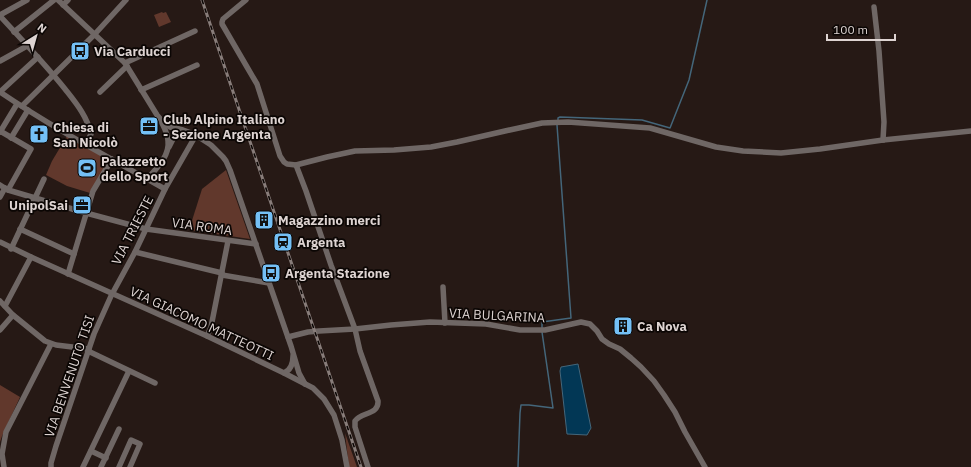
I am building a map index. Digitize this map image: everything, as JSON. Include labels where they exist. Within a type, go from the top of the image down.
[{"type":"street","points":[[27,0],[0,16],[54,74],[82,112],[91,134],[87,145]]},
{"type":"street","points":[[14,32],[54,0]]},
{"type":"street","points":[[58,0],[126,65],[162,121],[170,127],[196,135],[211,145],[226,161],[256,244],[299,373],[306,384]]},
{"type":"street","points":[[63,5],[68,0]]},
{"type":"street","points":[[0,197],[4,188],[31,149],[0,132],[19,105],[54,74],[94,35],[126,0]]},
{"type":"street","points":[[246,0],[223,19],[222,24],[256,84],[282,160],[287,164],[296,165],[355,151],[431,147],[505,130],[558,123],[581,123],[650,128],[716,146],[743,151],[781,153],[971,131]]},
{"type":"street","points":[[874,7],[884,122],[883,140]]},
{"type":"street","points":[[100,92],[126,65],[195,31]]},
{"type":"street","points":[[0,61],[27,46]]},
{"type":"street","points":[[38,57],[0,92],[19,105],[165,190]]},
{"type":"street","points":[[141,90],[197,65]]},
{"type":"street","points":[[11,138],[28,110]]},
{"type":"street","points":[[162,121],[168,138],[168,149]]},
{"type":"street","points":[[147,179],[165,157],[178,129]]},
{"type":"street","name":"VIA TRIESTE","points":[[112,294],[135,252],[165,190],[196,135]]},
{"type":"street","points":[[68,274],[92,191],[112,159]]},
{"type":"street","points":[[296,165],[355,329],[360,351],[378,401],[378,405],[374,411],[357,418],[355,421],[355,427],[368,467]]},
{"type":"street","points":[[11,248],[44,179]]},
{"type":"street","name":"VIA ROMA","points":[[4,188],[146,229],[256,244]]},
{"type":"street","points":[[20,229],[74,254]]},
{"type":"street","points":[[207,336],[211,328],[228,241]]},
{"type":"street","name":"VIA GIACOMO MATTEOTTI","points":[[0,242],[207,336],[313,388],[329,405],[334,415],[342,440],[347,467]]},
{"type":"street","points":[[135,252],[222,274],[269,283]]},
{"type":"street","points":[[5,306],[31,257]]},
{"type":"street","points":[[443,287],[445,323]]},
{"type":"street","name":"VIA BENVENUTO TISI","points":[[53,466],[56,446],[88,350],[112,294]]},
{"type":"street","points":[[0,301],[13,315],[45,341],[51,344],[88,350],[155,383]]},
{"type":"street","points":[[0,330],[13,315]]},
{"type":"street","name":"VIA BULGARINA","points":[[288,337],[310,332],[430,322],[486,324],[520,330],[542,330],[582,322],[590,324],[602,339],[620,349],[641,366],[664,395],[706,467]]},
{"type":"street","points":[[4,467],[2,454],[6,432],[51,344]]},
{"type":"street","points":[[284,373],[290,369],[293,359],[291,346]]},
{"type":"street","points":[[83,467],[129,371]]},
{"type":"street","points":[[101,467],[119,429]]},
{"type":"street","points":[[119,467],[132,440],[140,444],[130,467]]},
{"type":"street","points":[[90,451],[106,458]]},
{"type":"shaded area","points":[[166,12],[171,22],[159,27],[154,15]]},
{"type":"shaded area","points":[[67,136],[109,160],[90,193],[67,186],[46,175],[52,161]]},
{"type":"shaded area","points":[[226,170],[250,239],[189,230],[202,189]]},
{"type":"shaded area","points":[[0,385],[20,397],[0,442]]},
{"type":"shaded area","points":[[345,433],[357,467],[349,467]]},
{"type":"water","points":[[578,364],[591,428],[587,435],[567,434],[560,371],[561,367]]},
{"type":"waterway","points":[[558,121],[558,118],[560,117],[642,120],[670,128],[689,80],[707,0]]},
{"type":"waterway","points":[[542,329],[542,322],[571,318],[557,125]]},
{"type":"waterway","points":[[518,467],[521,405],[553,408],[542,332]]},
{"type":"railway","points":[[202,0],[361,467]]},
{"type":"place","name":"Via Carducci","points":[[80,51]]},
{"type":"place","name":"Club Alpino Italiano - Sezione Argenta","points":[[149,126]]},
{"type":"place","name":"Chiesa di San Nicolò","points":[[39,134]]},
{"type":"place","name":"Palazzetto dello Sport","points":[[87,168]]},
{"type":"place","name":"UnipolSai","points":[[82,205]]},
{"type":"place","name":"Magazzino merci","points":[[264,220]]},
{"type":"place","name":"Argenta","points":[[283,242]]},
{"type":"place","name":"Argenta Stazione","points":[[271,273]]},
{"type":"place","name":"Ca Nova","points":[[623,326]]}]
